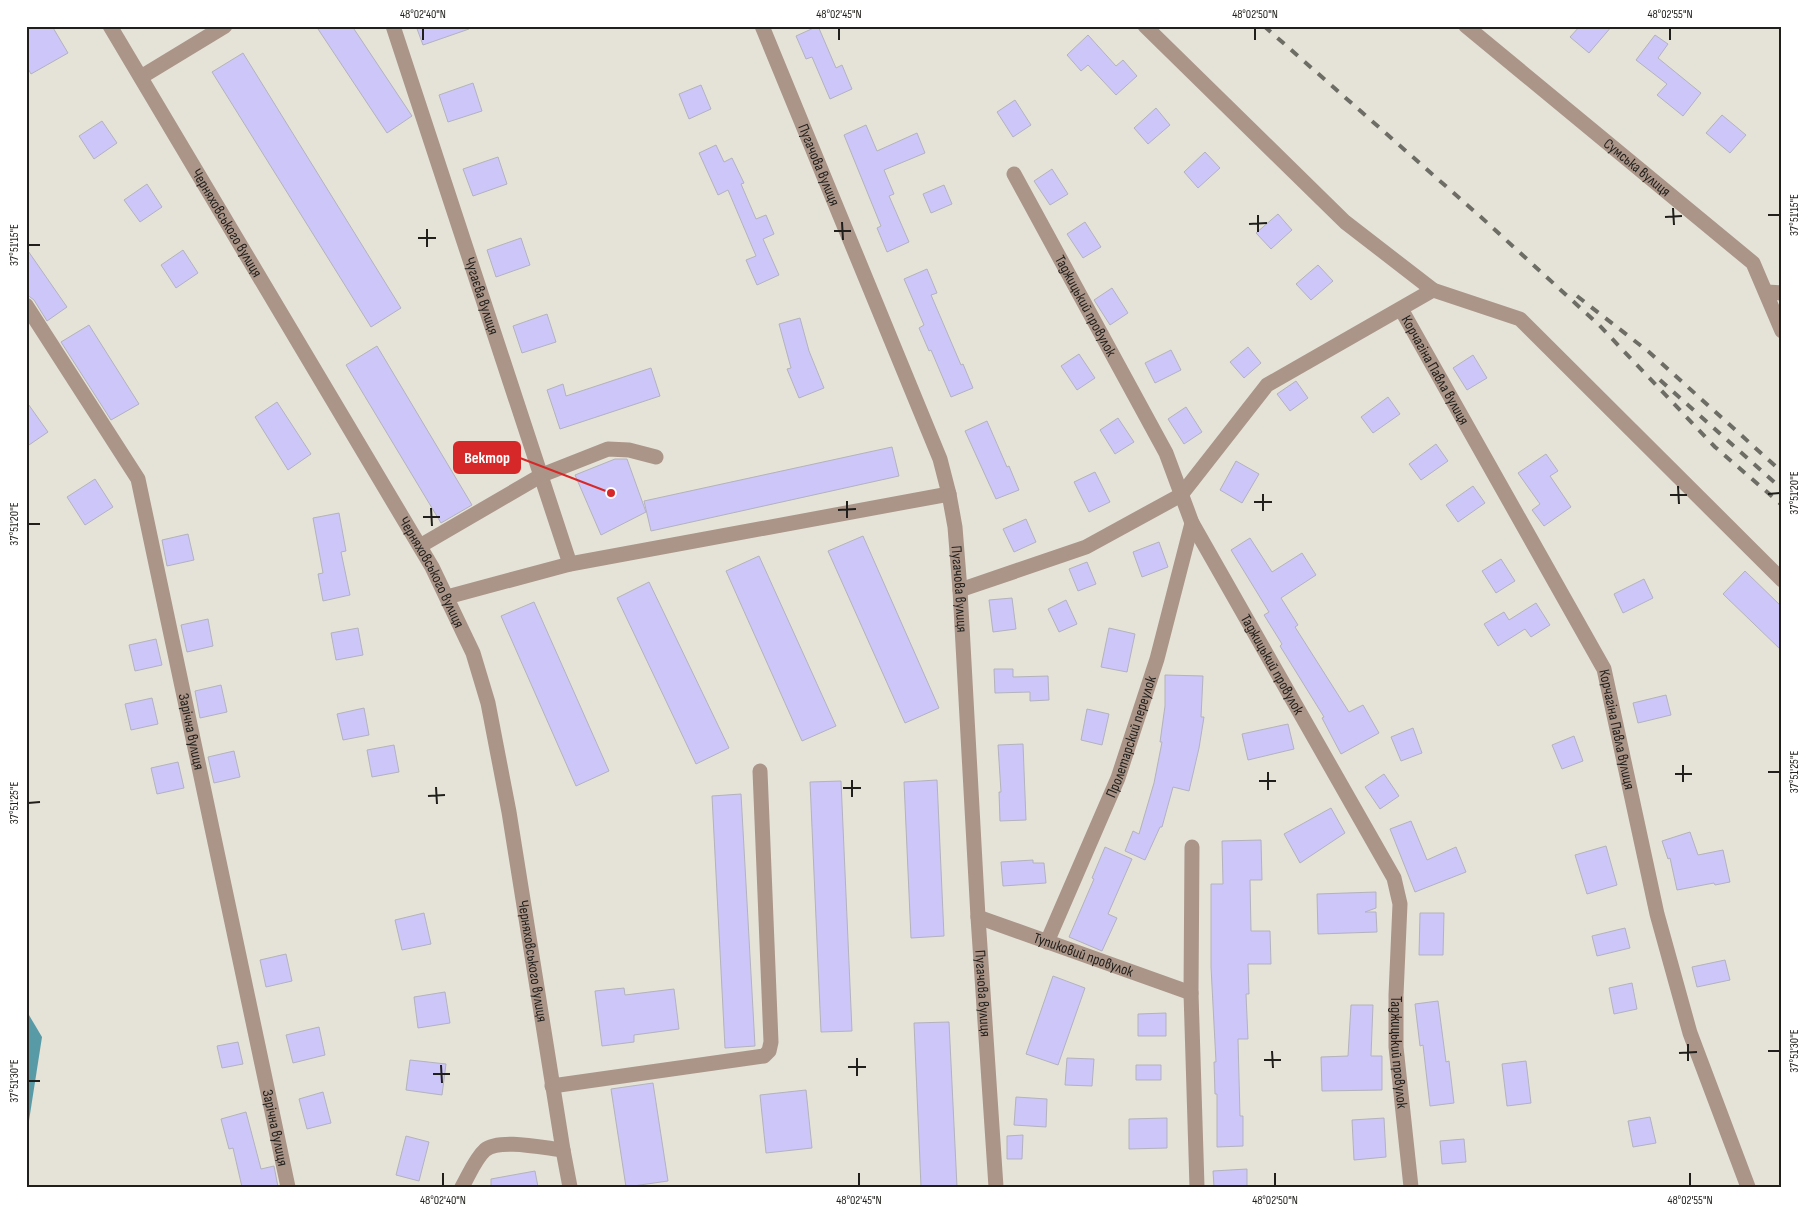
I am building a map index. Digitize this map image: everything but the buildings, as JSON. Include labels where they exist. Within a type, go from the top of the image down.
[{"type":"street","name":"Черняховського вулиця","points":[[110,26],[420,546],[447,596],[473,653],[488,703],[508,812],[570,1187]]},
{"type":"street","points":[[141,77],[225,26]]},
{"type":"street","name":"Чугаєва вулиця","points":[[393,26],[570,564]]},
{"type":"street","name":"Пугачова вулиця","points":[[762,26],[940,459],[949,494],[955,527],[960,590],[978,917],[996,1187]]},
{"type":"street","points":[[1145,26],[1345,222],[1433,290],[1520,319],[1782,580]]},
{"type":"street","name":"Сумська вулиця","points":[[1466,26],[1753,263],[1782,330]]},
{"type":"street","name":"Таджицький провулок","points":[[1014,174],[1166,453],[1192,522],[1394,878],[1400,904],[1396,1047],[1411,1187]]},
{"type":"street","points":[[960,590],[1086,547],[1181,495],[1267,385],[1433,290]]},
{"type":"street","points":[[1766,292],[1782,293]]},
{"type":"street","name":"Зарічна вулиця","points":[[26,305],[138,479],[288,1187]]},
{"type":"street","name":"Корчагіна Павла вулиця","points":[[1401,309],[1604,669],[1657,914],[1690,1033],[1748,1187]]},
{"type":"street","points":[[420,546],[542,475],[608,449],[629,450],[656,457]]},
{"type":"street","points":[[447,596],[570,564],[949,494]]},
{"type":"street","name":"Пролетарский переулок","points":[[1046,942],[1118,778],[1157,659],[1192,522]]},
{"type":"street","points":[[552,1086],[764,1056],[770,1050],[760,771]]},
{"type":"street","points":[[1192,847],[1190,993],[1197,1187]]},
{"type":"street","name":"Тупиковий провулок","points":[[978,917],[1190,993]]},
{"type":"street","points":[[462,1187],[476,1161],[486,1149],[502,1144],[563,1150]]},
{"type":"water","points":[[26,1010],[42,1037],[26,1140]]},
{"type":"railway","points":[[1264,26],[1482,218],[1599,325],[1715,447],[1782,505]]},
{"type":"railway","points":[[1577,296],[1649,352],[1782,472]]},
{"type":"railway","points":[[1660,380],[1782,489]]},
{"type":"place","name":"Вектор","points":[[611,493]]}]
